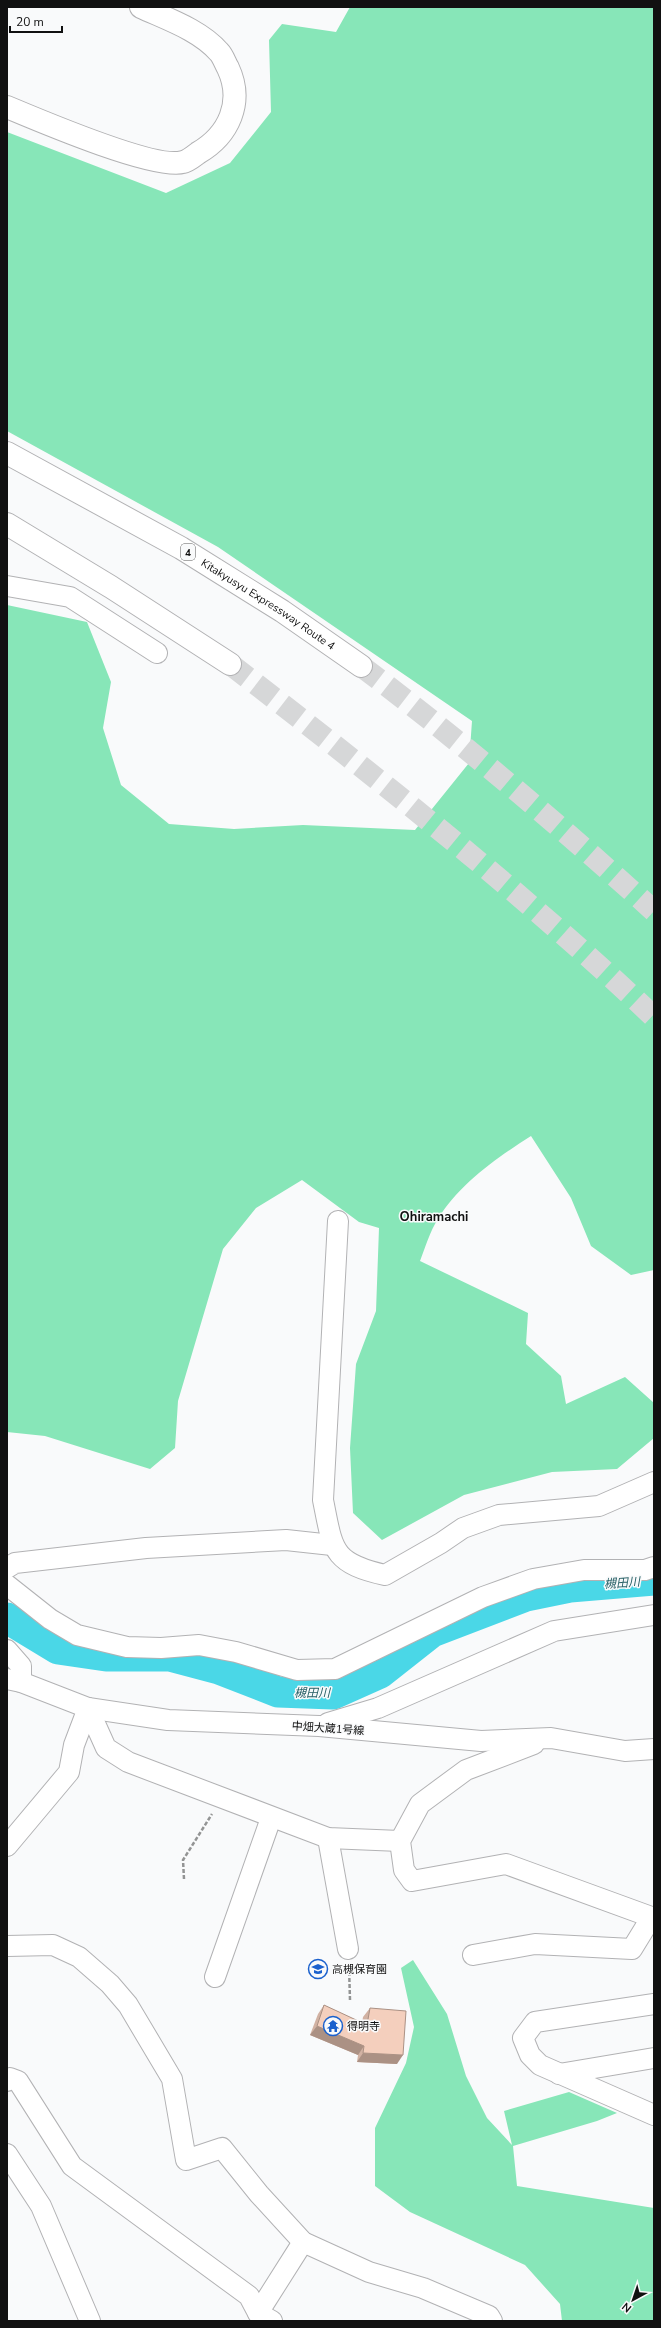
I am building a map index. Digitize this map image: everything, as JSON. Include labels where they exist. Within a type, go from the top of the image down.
[{"type":"main road","points":[[7,107],[41,121],[152,161],[182,163],[205,149],[222,135],[232,115],[234,88],[220,52],[202,37],[141,7]]},
{"type":"main road","name":"Kitakyusyu Expressway Route 4","points":[[7,453],[181,548],[282,611],[361,666]]},
{"type":"main road","points":[[7,524],[111,587],[230,664]]},
{"type":"street","points":[[7,586],[70,597],[156,653]]},
{"type":"street","points":[[338,1221],[323,1500],[332,1545],[344,1561],[363,1570],[385,1575],[441,1544],[463,1528],[500,1515],[599,1506],[654,1482]]},
{"type":"street","points":[[7,1568],[15,1563],[146,1548],[286,1540],[332,1545]]},
{"type":"street","points":[[7,1585],[50,1619],[77,1635],[127,1647],[161,1648],[199,1645],[236,1652],[297,1670],[335,1669],[483,1597],[534,1579],[584,1570],[645,1570],[654,1567]]},
{"type":"street","points":[[319,1726],[378,1708],[554,1630],[654,1616]]},
{"type":"street","points":[[7,1650],[20,1666],[14,1681]]},
{"type":"street","name":"中畑大蔵1号線","points":[[14,1681],[88,1708],[168,1720],[319,1726],[481,1741],[551,1738],[625,1752],[654,1749]]},
{"type":"street","points":[[88,1708],[106,1748],[128,1762],[328,1838],[400,1841]]},
{"type":"street","points":[[7,1846],[69,1772],[74,1745],[88,1708]]},
{"type":"street","points":[[473,1955],[535,1944],[632,1950],[653,1918],[506,1864],[412,1881],[404,1870],[400,1841],[420,1804],[466,1770],[551,1738]]},
{"type":"street","points":[[215,1978],[272,1818]]},
{"type":"street","points":[[328,1838],[348,1949]]},
{"type":"street","points":[[7,1946],[53,1945],[79,1957],[110,1984],[128,2005],[172,2079],[186,2160],[222,2148],[259,2194],[303,2242],[369,2272],[429,2291],[489,2316],[492,2321]]},
{"type":"street","points":[[654,2004],[535,2022],[523,2038],[530,2055],[540,2065],[654,2115]]},
{"type":"street","points":[[559,2074],[654,2058]]},
{"type":"street","points":[[7,2081],[10,2078],[18,2081],[72,2166],[249,2296],[265,2317],[303,2242]]},
{"type":"street","points":[[7,2154],[41,2206],[90,2321]]},
{"type":"path","points":[[184,1879],[183,1860],[222,1798]]},
{"type":"path","points":[[348,1949],[350,2000]]},
{"type":"green space","points":[[350,7],[654,7],[654,1270],[631,1275],[591,1246],[571,1198],[531,1136],[492,1163],[456,1195],[435,1224],[420,1261],[528,1313],[526,1344],[561,1376],[566,1404],[625,1377],[654,1403],[654,1438],[617,1469],[552,1472],[464,1495],[382,1540],[353,1513],[350,1448],[356,1364],[376,1311],[379,1228],[359,1222],[302,1180],[256,1208],[223,1249],[178,1401],[175,1448],[150,1469],[45,1436],[7,1432],[7,605],[87,622],[111,682],[103,728],[121,785],[169,824],[234,829],[303,825],[415,830],[469,763],[472,721],[218,547],[7,431],[7,132],[166,193],[230,163],[271,112],[269,40],[282,24],[336,32]]},
{"type":"green space","points":[[413,1960],[447,2014],[466,2076],[487,2118],[512,2145],[504,2111],[569,2092],[617,2113],[597,2121],[513,2146],[517,2186],[654,2208],[654,2321],[562,2321],[560,2304],[525,2265],[410,2212],[375,2186],[375,2128],[406,2063],[414,2027],[401,1968]]},
{"type":"building","points":[[324,2005],[367,2025],[370,2008],[406,2011],[403,2055],[363,2053],[364,2046],[317,2026]]},
{"type":"waterway","name":"槻田川","points":[[7,1618],[58,1649],[106,1656],[170,1656],[219,1669],[278,1692],[333,1694],[380,1673],[432,1632],[526,1596],[570,1587],[654,1580]]},
{"type":"tunnel","points":[[230,664],[393,792],[499,879],[552,924],[654,1017]]},
{"type":"tunnel","points":[[361,666],[510,785],[654,911]]},
{"type":"place","name":"高槻保育園","points":[[318,1969]]},
{"type":"place","name":"得明寺","points":[[333,2026]]},
{"type":"district","name":"Ohiramachi","points":[[434,1216]]}]
